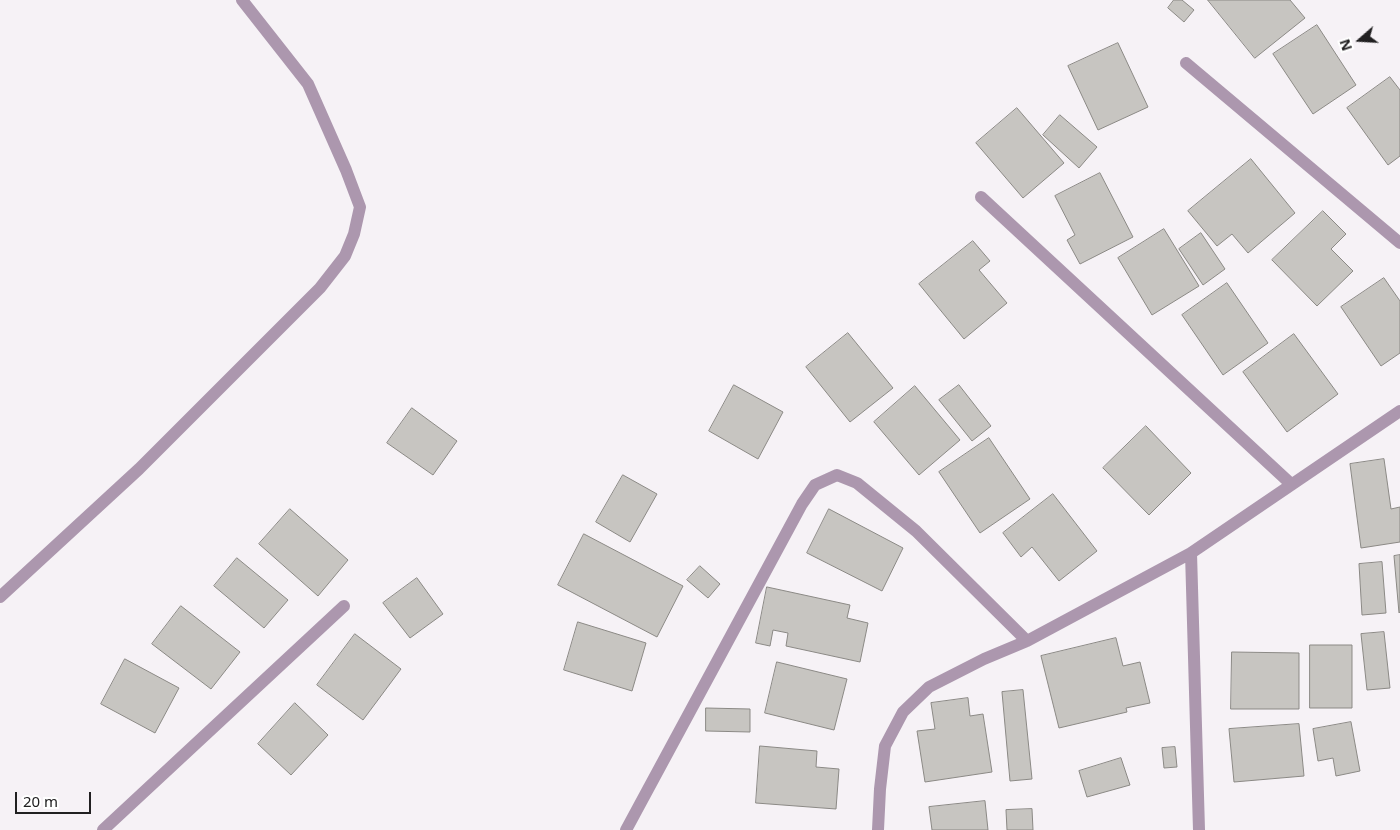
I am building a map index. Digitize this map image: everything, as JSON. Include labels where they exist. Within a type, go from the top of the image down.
[{"type":"street","points":[[0,597],[139,469],[320,288],[345,256],[354,234],[360,207],[346,170],[308,84],[242,0]]},
{"type":"street","points":[[1186,63],[1400,243]]},
{"type":"street","points":[[980,196],[1292,484]]},
{"type":"street","points":[[878,830],[885,746],[903,712],[929,687],[984,659],[1026,641],[1191,553],[1400,411]]},
{"type":"street","points":[[626,830],[802,504],[815,485],[837,475],[857,483],[916,531],[1026,641]]},
{"type":"street","points":[[1191,553],[1199,830]]},
{"type":"street","points":[[103,830],[344,606]]},
{"type":"building","points":[[1174,0],[1182,0],[1194,10],[1184,22],[1168,8]]},
{"type":"building","points":[[1208,0],[1290,0],[1305,18],[1255,58]]},
{"type":"building","points":[[1317,25],[1356,85],[1313,114],[1273,54]]},
{"type":"building","points":[[1118,43],[1148,107],[1098,130],[1068,66]]},
{"type":"building","points":[[1390,77],[1400,90],[1400,156],[1388,165],[1347,108]]},
{"type":"building","points":[[1017,108],[1064,163],[1023,198],[976,143]]},
{"type":"building","points":[[1060,115],[1097,147],[1079,168],[1043,135]]},
{"type":"building","points":[[1251,159],[1295,213],[1248,253],[1232,234],[1217,246],[1188,211]]},
{"type":"building","points":[[1100,173],[1133,237],[1080,264],[1067,240],[1075,235],[1055,196]]},
{"type":"building","points":[[1323,211],[1346,234],[1331,249],[1353,271],[1317,306],[1272,260]]},
{"type":"building","points":[[1164,229],[1199,286],[1152,315],[1118,258]]},
{"type":"building","points":[[1201,233],[1225,269],[1203,285],[1179,249]]},
{"type":"building","points":[[973,241],[990,261],[979,270],[1007,303],[964,339],[919,284]]},
{"type":"building","points":[[1384,278],[1400,301],[1400,353],[1381,366],[1341,307]]},
{"type":"building","points":[[1227,283],[1268,343],[1223,375],[1182,315]]},
{"type":"building","points":[[848,333],[893,388],[850,422],[806,367]]},
{"type":"building","points":[[1294,334],[1338,394],[1287,432],[1243,372]]},
{"type":"building","points":[[734,385],[783,412],[758,459],[709,431]]},
{"type":"building","points":[[959,385],[991,426],[972,441],[939,400]]},
{"type":"building","points":[[915,386],[960,440],[919,475],[874,422]]},
{"type":"building","points":[[412,408],[457,441],[433,475],[387,443]]},
{"type":"building","points":[[1146,426],[1191,473],[1149,515],[1103,468]]},
{"type":"building","points":[[989,438],[1030,499],[980,533],[939,472]]},
{"type":"building","points":[[1384,459],[1391,509],[1400,507],[1400,542],[1361,548],[1350,464]]},
{"type":"building","points":[[623,475],[657,494],[630,542],[596,522]]},
{"type":"building","points":[[1053,494],[1097,551],[1059,581],[1032,547],[1021,557],[1003,533]]},
{"type":"building","points":[[290,509],[348,560],[318,596],[259,544]]},
{"type":"building","points":[[829,509],[903,548],[882,591],[807,553]]},
{"type":"building","points":[[584,534],[683,586],[657,637],[558,585]]},
{"type":"building","points":[[1400,555],[1400,612],[1399,613],[1394,556]]},
{"type":"building","points":[[237,558],[288,600],[264,628],[214,586]]},
{"type":"building","points":[[1382,562],[1386,613],[1362,615],[1359,564]]},
{"type":"building","points":[[700,566],[720,584],[708,598],[687,580]]},
{"type":"building","points":[[417,578],[443,614],[410,638],[383,603]]},
{"type":"building","points":[[767,587],[850,605],[847,618],[868,623],[860,662],[786,646],[788,633],[773,630],[770,646],[756,643]]},
{"type":"building","points":[[181,606],[240,652],[211,689],[152,644]]},
{"type":"building","points":[[578,622],[646,643],[632,691],[564,670]]},
{"type":"building","points":[[1384,632],[1390,688],[1367,690],[1361,634]]},
{"type":"building","points":[[355,634],[401,669],[363,720],[317,685]]},
{"type":"building","points":[[1116,638],[1123,666],[1140,662],[1150,703],[1126,708],[1127,712],[1059,728],[1041,656]]},
{"type":"building","points":[[1310,645],[1352,645],[1352,708],[1310,708]]},
{"type":"building","points":[[1232,652],[1299,653],[1299,709],[1231,709]]},
{"type":"building","points":[[125,659],[179,688],[155,733],[101,704]]},
{"type":"building","points":[[777,662],[847,679],[834,730],[765,713]]},
{"type":"building","points":[[1023,690],[1032,779],[1010,781],[1002,692]]},
{"type":"building","points":[[968,698],[970,716],[983,714],[992,772],[925,782],[917,731],[935,729],[931,703]]},
{"type":"building","points":[[295,703],[328,735],[291,775],[258,744]]},
{"type":"building","points":[[706,708],[750,709],[750,732],[706,731]]},
{"type":"building","points":[[1351,722],[1360,771],[1336,776],[1333,758],[1318,761],[1313,729]]},
{"type":"building","points":[[1299,724],[1304,776],[1234,782],[1229,729]]},
{"type":"building","points":[[760,746],[817,751],[816,767],[839,769],[836,809],[756,803]]},
{"type":"building","points":[[1175,747],[1177,767],[1164,768],[1162,748]]},
{"type":"building","points":[[1121,758],[1130,785],[1087,797],[1079,771]]},
{"type":"building","points":[[985,801],[988,830],[932,830],[929,807]]},
{"type":"building","points":[[1032,809],[1033,830],[1007,830],[1006,810]]}]
